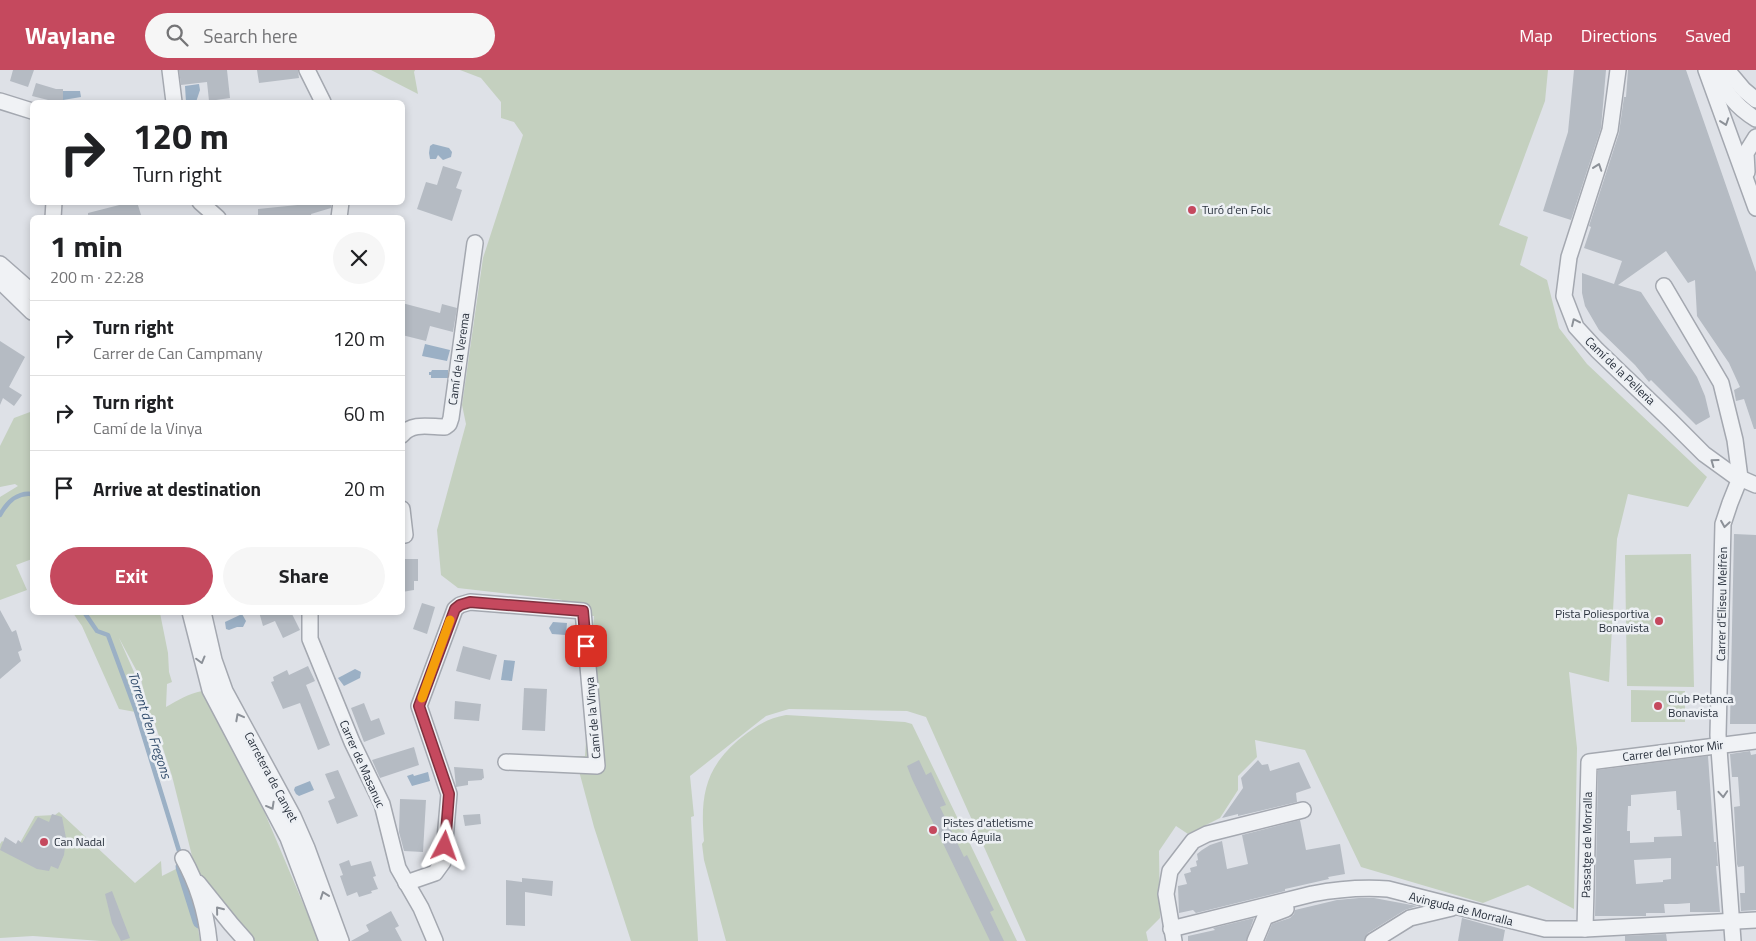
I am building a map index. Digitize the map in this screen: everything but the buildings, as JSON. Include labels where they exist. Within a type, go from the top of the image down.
[{"type":"street","points":[[170,70],[174,100]]},
{"type":"street","points":[[307,70],[322,100]]},
{"type":"street","name":"Camí de la Pelleria","points":[[1618,70],[1610,130],[1569,257],[1564,296],[1576,327],[1597,350],[1704,454],[1723,468],[1756,485]]},
{"type":"street","points":[[1726,70],[1756,100]]},
{"type":"street","points":[[1710,72],[1738,106],[1756,120]]},
{"type":"street","points":[[1710,72],[1756,208]]},
{"type":"street","points":[[0,101],[30,110]]},
{"type":"street","points":[[1748,186],[1746,152],[1756,137]]},
{"type":"street","points":[[203,205],[215,215]]},
{"type":"street","name":"Camí de la Verema","points":[[405,432],[409,428],[417,426],[445,427],[449,424],[475,243]]},
{"type":"street","points":[[0,264],[30,290]]},
{"type":"street","points":[[0,273],[30,300]]},
{"type":"street","points":[[0,281],[30,310]]},
{"type":"street","name":"Carrer d'Eliseu Meifrèn","points":[[1664,286],[1721,382],[1735,440],[1740,478],[1723,524],[1718,736],[1733,941]]},
{"type":"street","name":"Camí de la Vinya","points":[[406,883],[435,873],[443,862],[449,794],[419,706],[455,609],[460,605],[470,602],[583,611],[597,766],[506,762]]},
{"type":"street","name":"Carretera de Canyet","points":[[191,615],[210,690],[288,838],[327,941]]},
{"type":"street","name":"Carretera de Canyet","points":[[204,615],[213,654],[225,691],[292,816],[307,848],[341,941]]},
{"type":"street","name":"Carrer de Masanuc","points":[[310,615],[310,639],[352,742],[382,804],[398,868],[421,908],[435,941]]},
{"type":"street","name":"Carrer del Pintor Mir","points":[[1589,762],[1756,741]]},
{"type":"street","name":"Passatge de Morralla","points":[[1585,929],[1589,762]]},
{"type":"street","points":[[1172,935],[1166,894],[1170,872],[1193,842],[1207,834],[1303,810]]},
{"type":"street","points":[[182,858],[194,878],[230,924],[246,941]]},
{"type":"street","points":[[194,878],[208,928],[209,941]]},
{"type":"street","name":"Avinguda de Morralla","points":[[1172,935],[1312,894],[1335,889],[1364,887],[1388,889],[1545,929],[1585,929],[1756,920]]},
{"type":"street","points":[[1255,941],[1264,916],[1302,904],[1312,894]]},
{"type":"street","points":[[1373,941],[1410,918],[1454,907]]},
{"type":"green space","points":[[371,70],[415,70],[418,94]]},
{"type":"green space","points":[[460,70],[1548,70],[1545,101],[1499,225],[1528,237],[1520,265],[1547,280],[1559,328],[1587,364],[1707,477],[1688,507],[1628,494],[1617,539],[1609,682],[1569,672],[1577,748],[1574,909],[1528,885],[1483,903],[1361,867],[1305,750],[1255,740],[1257,757],[1238,776],[1238,790],[1220,818],[1188,834],[1176,826],[1159,851],[1160,918],[1146,932],[1148,941],[1026,941],[926,717],[907,711],[789,709],[766,716],[690,776],[694,816],[691,817],[698,941],[631,941],[594,827],[575,756],[585,756],[594,616],[562,616],[562,600],[458,588],[441,575],[437,530],[466,424],[462,405],[483,258],[523,135],[514,122],[501,118],[501,102],[481,78]]},
{"type":"green space","points":[[30,412],[30,560],[16,565],[27,590],[0,600],[0,497],[18,486],[15,484],[0,487],[0,446],[14,418]]},
{"type":"green space","name":"Pista Poliesportiva Bonavista","points":[[1691,554],[1694,687],[1627,686],[1625,555]]},
{"type":"green space","points":[[74,615],[160,615],[172,682],[167,684],[166,707],[202,691],[264,811],[319,941],[253,941],[204,883],[195,868],[172,776],[152,715],[119,709],[82,626]],"holes":[[[119,638],[141,679],[145,697]]]},
{"type":"green space","name":"Club Petanca Bonavista","points":[[1631,690],[1685,691],[1685,722],[1631,722]]},
{"type":"green space","points":[[786,715],[912,724],[1017,941],[726,941],[704,860],[702,844],[704,841],[703,810],[708,783],[720,759],[742,737],[762,723]]},
{"type":"green space","points":[[59,812],[135,883],[161,861],[162,876],[178,868],[196,915],[200,941],[101,941],[33,936],[0,938],[0,844],[2,841],[16,850],[35,816],[55,815]]},
{"type":"water","points":[[199,84],[200,90],[197,100],[186,100],[185,86]]},
{"type":"water","points":[[63,91],[80,91],[81,97],[63,100]]},
{"type":"water","points":[[433,144],[449,148],[452,152],[451,157],[443,160],[438,155],[436,159],[430,159],[430,146]]},
{"type":"water","points":[[425,344],[450,350],[447,361],[422,356]]},
{"type":"water","points":[[432,370],[448,370],[448,378],[431,378],[429,372]]},
{"type":"water","points":[[240,615],[243,615],[246,621],[243,627],[229,630],[226,629],[225,622]]},
{"type":"water","points":[[553,622],[567,623],[566,635],[552,634],[549,628]]},
{"type":"water","points":[[504,660],[515,661],[512,681],[501,680]]},
{"type":"water","points":[[355,669],[361,672],[360,678],[344,686],[338,678]]},
{"type":"water","points":[[428,772],[430,781],[412,786],[407,776],[413,774],[414,776]]},
{"type":"water","points":[[310,781],[314,790],[299,796],[296,794],[295,787]]},
{"type":"waterway","name":"Torrent d'en Fregons","points":[[0,515],[13,499],[30,494]]},
{"type":"waterway","name":"Torrent d'en Fregons","points":[[86,615],[97,631],[108,635],[136,711],[180,854]]},
{"type":"waterway","points":[[183,867],[200,921]]},
{"type":"slow traffic","points":[[422,698],[450,620]]},
{"type":"place","name":"Turó d'en Folc","points":[[1192,210]]},
{"type":"place","name":"Pista Poliesportiva Bonavista","points":[[1659,621]]},
{"type":"place","name":"Club Petanca Bonavista","points":[[1658,706]]},
{"type":"place","name":"Pistes d'atletisme Paco Águila","points":[[933,830]]},
{"type":"place","name":"Can Nadal","points":[[44,842]]},
{"type":"route","points":[[445,846],[449,794],[419,706],[455,609],[460,605],[470,602],[583,611],[586,646]]}]
